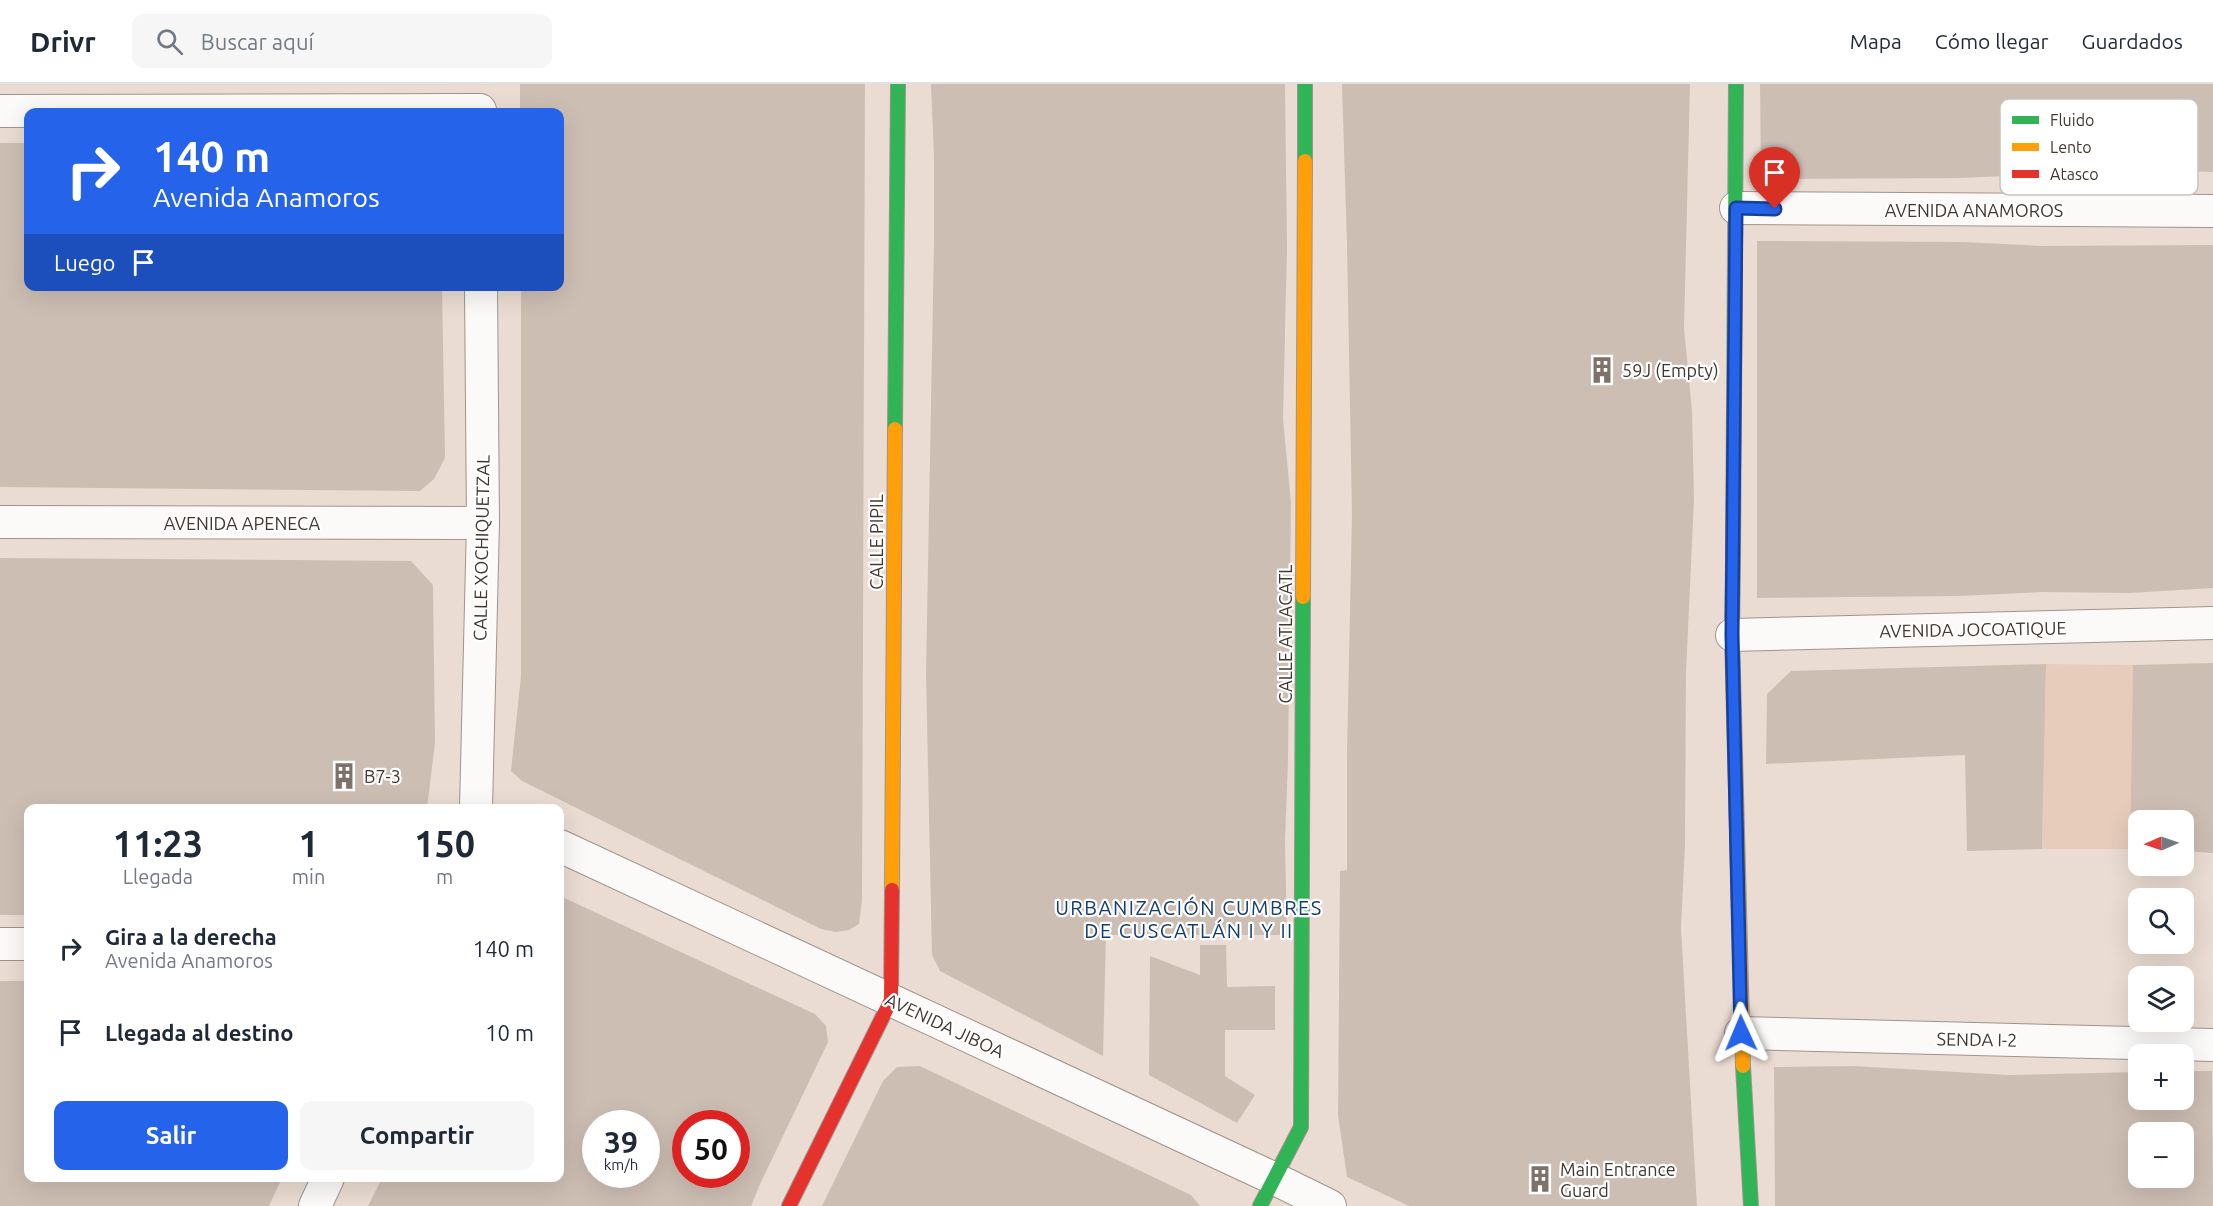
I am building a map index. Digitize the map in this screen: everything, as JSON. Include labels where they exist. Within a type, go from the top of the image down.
[{"type":"street","name":"CALLE PIPIL","points":[[891,1000],[898,84]]},
{"type":"street","name":"CALLE ATLACATL","points":[[1260,1206],[1301,1127],[1305,84]]},
{"type":"street","points":[[1736,84],[1732,635],[1741,1033],[1751,1206]]},
{"type":"street","points":[[160,108],[480,102]]},
{"type":"street","points":[[0,111],[24,111]]},
{"type":"street","name":"AVENIDA ANAMOROS","points":[[1736,208],[2213,211]]},
{"type":"street","name":"CALLE XOCHIQUETZAL","points":[[477,804],[483,524],[481,291]]},
{"type":"street","name":"AVENIDA APENECA","points":[[0,522],[483,524]]},
{"type":"street","name":"AVENIDA JOCOATIQUE","points":[[1732,635],[2213,622]]},
{"type":"street","name":"AVENIDA JIBOA","points":[[564,848],[1330,1206]]},
{"type":"street","points":[[0,944],[24,944]]},
{"type":"street","points":[[789,1206],[891,1000]]},
{"type":"street","name":"SENDA I-2","points":[[1741,1033],[2213,1045]]},
{"type":"street","points":[[315,1206],[326,1182]]},
{"type":"shaded area","points":[[2046,664],[2133,665],[2128,849],[2042,849]]},
{"type":"building","points":[[520,84],[865,84],[862,900],[859,924],[849,930],[836,932],[821,929],[522,781],[511,771],[521,676],[521,291],[564,291],[564,108],[520,108]]},
{"type":"building","points":[[931,84],[1285,84],[1287,248],[1283,419],[1291,503],[1285,841],[1287,935],[1106,935],[1103,1056],[940,971],[932,955],[926,673],[934,244]]},
{"type":"building","points":[[1342,84],[1690,84],[1684,328],[1692,411],[1694,499],[1686,673],[1685,844],[1681,928],[1697,1206],[1409,1206],[1347,1177],[1338,1115],[1340,871],[1347,870],[1352,514]]},
{"type":"building","points":[[1760,84],[2213,84],[2213,172],[2198,172],[2198,99],[2000,99],[2000,176],[1761,179]]},
{"type":"building","points":[[0,143],[24,143],[24,291],[442,291],[445,458],[434,479],[420,491],[0,487]]},
{"type":"building","points":[[1757,241],[1963,242],[2042,246],[2213,245],[2213,588],[2130,593],[2042,592],[1959,596],[1757,598]]},
{"type":"building","points":[[0,558],[411,561],[433,585],[435,743],[427,804],[24,804],[24,915],[0,915]]},
{"type":"building","points":[[2213,663],[2213,853],[2194,852],[2194,810],[2131,810],[2133,665]]},
{"type":"building","points":[[2046,664],[2042,849],[1967,851],[1965,755],[1766,764],[1767,694],[1791,671]]},
{"type":"building","points":[[564,898],[815,1014],[826,1026],[828,1042],[751,1206],[368,1206],[380,1182],[564,1182]]},
{"type":"building","points":[[1200,945],[1226,945],[1227,987],[1275,986],[1275,1030],[1225,1030],[1225,1076],[1255,1095],[1237,1123],[1149,1075],[1150,956],[1200,975]]},
{"type":"building","points":[[0,981],[24,981],[24,1182],[280,1182],[269,1206],[0,1206]]},
{"type":"building","points":[[920,1066],[1191,1195],[1200,1206],[822,1206],[883,1081],[897,1067]]},
{"type":"building","points":[[1853,1066],[2008,1075],[2128,1072],[2128,1110],[2194,1110],[2194,1071],[2212,1071],[2213,1206],[1775,1206],[1774,1067]]},
{"type":"traffic: fast","points":[[895,429],[898,84]]},
{"type":"traffic: fast","points":[[1305,84],[1305,161]]},
{"type":"traffic: fast","points":[[1733,563],[1736,84]]},
{"type":"traffic: fast","points":[[1260,1206],[1301,1127],[1303,597]]},
{"type":"traffic: fast","points":[[1743,1066],[1751,1206]]},
{"type":"traffic: slow","points":[[1303,597],[1305,161]]},
{"type":"traffic: slow","points":[[892,890],[895,429]]},
{"type":"traffic: slow","points":[[1733,563],[1732,635],[1743,1066]]},
{"type":"traffic: jam","points":[[789,1206],[891,1000],[892,890]]},
{"type":"place","name":"59J (Empty)","points":[[1602,370]]},
{"type":"place","name":"B7-3","points":[[344,776]]},
{"type":"place","name":"Main Entrance Guard","points":[[1540,1179]]},
{"type":"district","name":"URBANIZACIÓN CUMBRES DE CUSCATLÁN I Y II","points":[[1189,918]]},
{"type":"route","points":[[1741,1033],[1732,635],[1736,208],[1775,209]]}]
